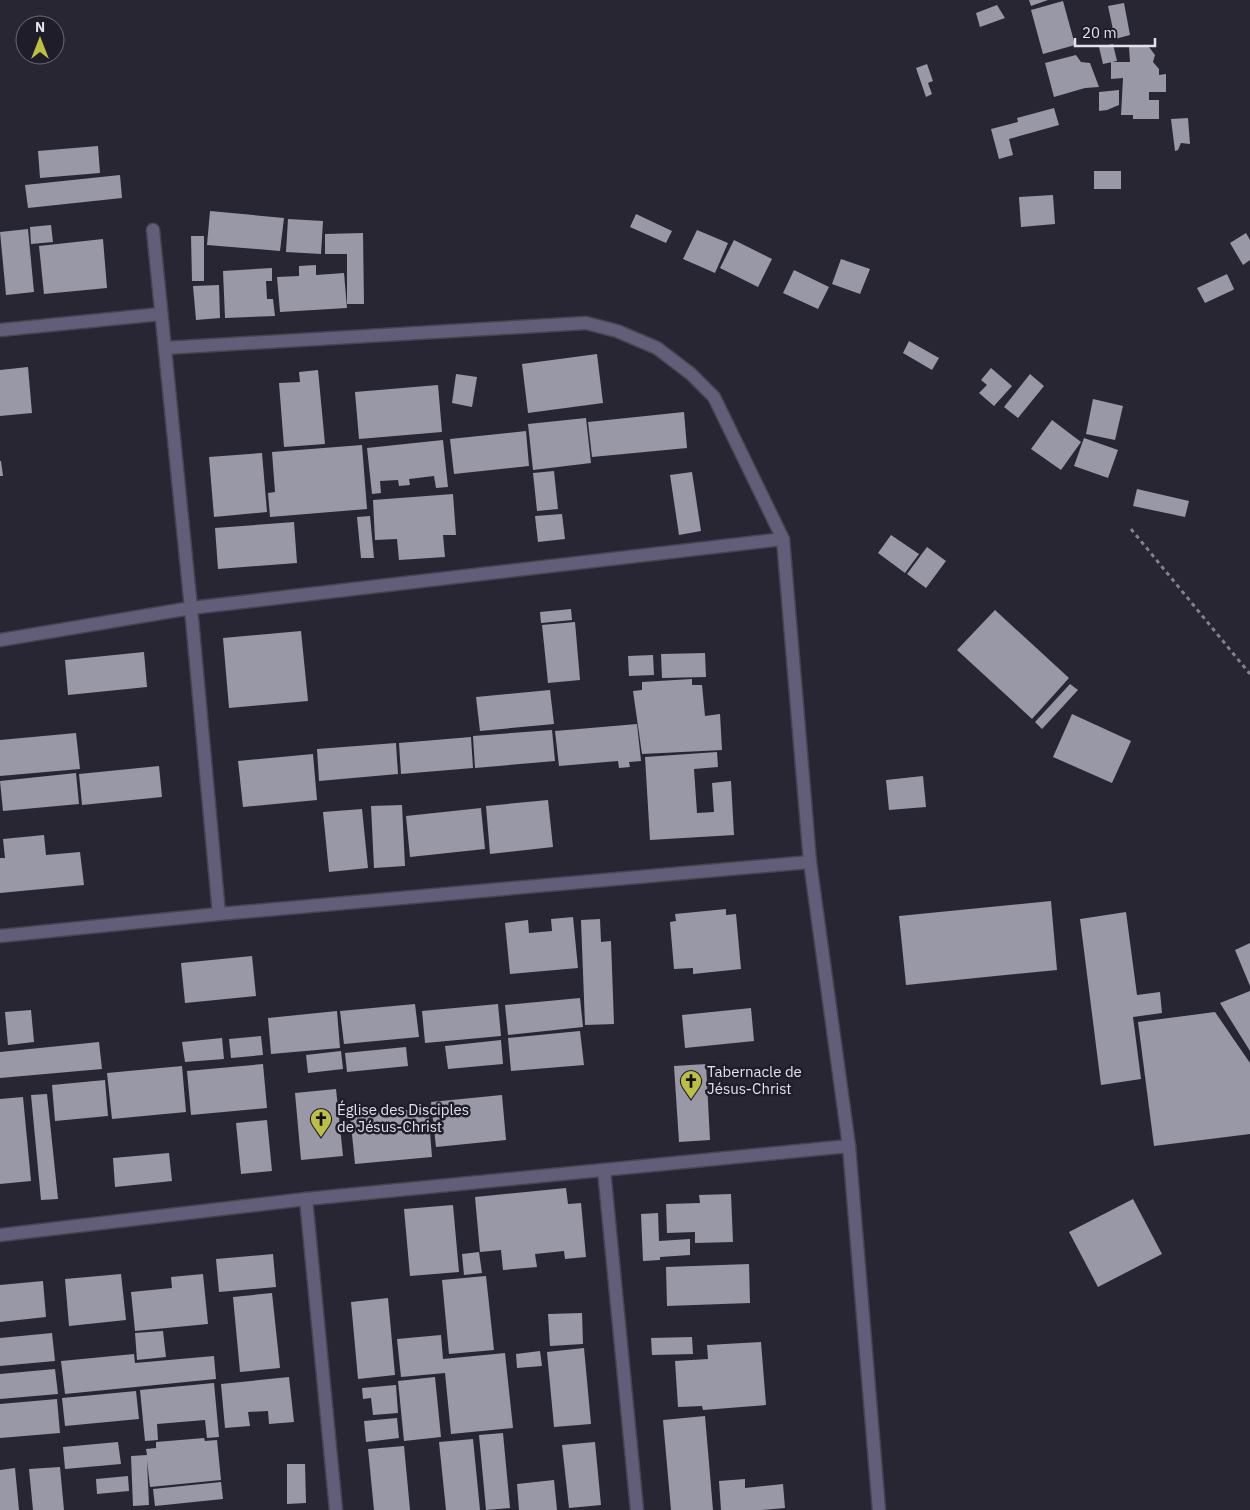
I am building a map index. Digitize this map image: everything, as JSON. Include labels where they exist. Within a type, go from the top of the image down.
[{"type":"street","points":[[153,230],[191,608],[219,914]]},
{"type":"street","points":[[0,330],[161,314]]},
{"type":"street","points":[[165,348],[586,323],[617,332],[657,348],[691,374],[714,396],[783,539],[810,862],[849,1146],[879,1510]]},
{"type":"street","points":[[0,640],[191,608],[783,539]]},
{"type":"street","points":[[0,936],[219,914],[810,862]]},
{"type":"street","points":[[0,1234],[306,1199],[849,1146]]},
{"type":"street","points":[[604,1170],[637,1510]]},
{"type":"street","points":[[306,1199],[336,1510]]},
{"type":"path","points":[[1131,529],[1250,674]]},
{"type":"building","points":[[1029,0],[1048,0],[1031,6]]},
{"type":"building","points":[[1063,1],[1075,45],[1043,54],[1031,10]]},
{"type":"building","points":[[1124,3],[1130,35],[1115,39],[1108,6]]},
{"type":"building","points":[[997,5],[1005,18],[980,27],[976,13]]},
{"type":"building","points":[[1113,44],[1117,61],[1103,64],[1099,47]]},
{"type":"building","points":[[1129,47],[1149,47],[1155,55],[1153,62],[1159,69],[1159,75],[1166,74],[1166,92],[1149,92],[1149,100],[1159,100],[1159,119],[1133,119],[1133,115],[1121,115],[1123,78],[1111,79],[1111,62],[1130,62]]},
{"type":"building","points":[[1076,55],[1081,62],[1090,63],[1099,87],[1085,88],[1054,97],[1045,63]]},
{"type":"building","points":[[927,64],[933,81],[928,83],[932,94],[926,97],[916,68]]},
{"type":"building","points":[[1119,90],[1119,105],[1099,111],[1099,92]]},
{"type":"building","points":[[1054,108],[1059,125],[1009,139],[1013,155],[999,159],[991,129],[1018,122],[1017,118]]},
{"type":"building","points":[[1188,118],[1190,144],[1181,143],[1178,150],[1175,151],[1171,119]]},
{"type":"building","points":[[98,146],[100,173],[40,178],[38,151]]},
{"type":"building","points":[[1094,171],[1121,171],[1121,189],[1094,189]]},
{"type":"building","points":[[120,175],[122,198],[28,208],[25,185]]},
{"type":"building","points":[[1053,195],[1055,224],[1021,227],[1019,197]]},
{"type":"building","points":[[210,211],[284,218],[280,251],[207,245]]},
{"type":"building","points":[[636,214],[672,231],[666,243],[630,227]]},
{"type":"building","points":[[288,219],[323,221],[321,254],[286,252]]},
{"type":"building","points":[[51,225],[53,242],[31,244],[30,227]]},
{"type":"building","points":[[28,229],[34,292],[6,295],[0,232]]},
{"type":"building","points":[[697,230],[728,243],[715,273],[683,259]]},
{"type":"building","points":[[363,233],[364,304],[347,304],[347,254],[325,254],[325,234]]},
{"type":"building","points":[[1246,233],[1250,240],[1250,260],[1243,265],[1230,243]]},
{"type":"building","points":[[191,236],[204,236],[204,281],[192,281]]},
{"type":"building","points":[[103,239],[107,288],[44,294],[39,246]]},
{"type":"building","points":[[734,240],[772,259],[758,287],[720,268]]},
{"type":"building","points":[[841,259],[870,269],[860,294],[832,284]]},
{"type":"building","points":[[316,265],[316,275],[344,273],[347,308],[280,312],[277,277],[299,276],[299,266]]},
{"type":"building","points":[[272,268],[272,281],[266,281],[267,299],[273,299],[275,316],[225,318],[223,271]]},
{"type":"building","points":[[794,270],[829,287],[818,309],[783,293]]},
{"type":"building","points":[[1227,274],[1234,289],[1205,303],[1197,288]]},
{"type":"building","points":[[219,285],[220,318],[196,320],[193,286]]},
{"type":"building","points":[[909,341],[939,358],[932,370],[903,353]]},
{"type":"building","points":[[597,354],[603,403],[528,413],[522,364]]},
{"type":"building","points":[[28,367],[32,413],[0,416],[0,370]]},
{"type":"building","points":[[991,368],[1012,386],[994,406],[979,393],[987,385],[981,380]]},
{"type":"building","points":[[318,370],[325,444],[284,447],[279,383],[300,382],[299,372]]},
{"type":"building","points":[[456,374],[477,377],[472,407],[452,403]]},
{"type":"building","points":[[1030,374],[1044,386],[1018,418],[1004,407]]},
{"type":"building","points":[[438,385],[442,432],[359,439],[355,392]]},
{"type":"building","points":[[1093,399],[1123,406],[1115,440],[1086,434]]},
{"type":"building","points":[[684,412],[687,448],[592,457],[588,422]]},
{"type":"building","points":[[586,418],[591,463],[533,470],[528,424]]},
{"type":"building","points":[[1052,420],[1081,442],[1061,470],[1031,449]]},
{"type":"building","points":[[526,431],[529,466],[454,474],[450,439]]},
{"type":"building","points":[[1084,438],[1118,450],[1108,478],[1074,466]]},
{"type":"building","points":[[443,440],[448,487],[436,488],[434,476],[409,479],[410,485],[399,486],[398,480],[380,481],[381,493],[372,494],[367,448]]},
{"type":"building","points":[[362,445],[367,509],[270,517],[268,493],[275,492],[272,452]]},
{"type":"building","points":[[262,453],[267,512],[214,517],[209,457]]},
{"type":"building","points":[[1,461],[3,476],[0,476]]},
{"type":"building","points":[[554,471],[558,509],[537,511],[533,473]]},
{"type":"building","points":[[692,472],[701,531],[679,535],[670,475]]},
{"type":"building","points":[[1137,489],[1189,501],[1185,517],[1133,506]]},
{"type":"building","points":[[453,494],[456,535],[443,535],[445,557],[399,560],[397,539],[375,540],[373,500]]},
{"type":"building","points":[[562,514],[565,539],[538,542],[535,516]]},
{"type":"building","points":[[370,516],[374,558],[361,558],[357,517]]},
{"type":"building","points":[[294,522],[297,563],[218,569],[215,528]]},
{"type":"building","points":[[891,535],[919,554],[905,573],[878,553]]},
{"type":"building","points":[[927,547],[946,561],[926,588],[907,574]]},
{"type":"building","points":[[571,609],[572,620],[541,623],[540,612]]},
{"type":"building","points":[[995,610],[1069,678],[1032,719],[957,650]]},
{"type":"building","points":[[575,622],[580,680],[548,683],[542,625]]},
{"type":"building","points":[[301,631],[308,701],[229,708],[223,638]]},
{"type":"building","points":[[144,652],[147,687],[68,695],[65,660]]},
{"type":"building","points":[[705,653],[706,677],[662,678],[661,654]]},
{"type":"building","points":[[653,655],[654,675],[629,676],[628,656]]},
{"type":"building","points":[[692,679],[692,685],[702,685],[705,716],[720,714],[722,750],[642,754],[633,691],[642,690],[642,682]]},
{"type":"building","points":[[1070,684],[1078,690],[1042,729],[1035,722]]},
{"type":"building","points":[[550,690],[554,724],[480,731],[476,697]]},
{"type":"building","points":[[1072,714],[1131,741],[1112,783],[1053,757]]},
{"type":"building","points":[[637,724],[641,761],[629,762],[630,767],[619,768],[618,761],[559,766],[555,731]]},
{"type":"building","points":[[552,730],[555,761],[475,768],[473,736]]},
{"type":"building","points":[[76,733],[80,769],[0,776],[0,740]]},
{"type":"building","points":[[471,737],[473,768],[401,774],[399,743]]},
{"type":"building","points":[[396,743],[398,774],[319,781],[317,749]]},
{"type":"building","points":[[717,752],[718,767],[694,769],[697,813],[714,812],[712,783],[731,781],[734,835],[650,840],[645,757]]},
{"type":"building","points":[[313,754],[317,800],[243,807],[238,761]]},
{"type":"building","points":[[159,766],[162,797],[82,805],[79,774]]},
{"type":"building","points":[[76,773],[79,804],[3,811],[0,781]]},
{"type":"building","points":[[923,776],[926,807],[889,810],[886,780]]},
{"type":"building","points":[[548,800],[553,847],[490,854],[486,806]]},
{"type":"building","points":[[402,805],[405,866],[374,868],[371,806]]},
{"type":"building","points":[[481,808],[485,849],[410,857],[406,816]]},
{"type":"building","points":[[362,809],[368,868],[329,872],[323,812]]},
{"type":"building","points":[[44,835],[46,855],[80,852],[84,885],[0,893],[0,858],[5,858],[3,839]]},
{"type":"building","points":[[1051,901],[1057,970],[906,985],[899,916]]},
{"type":"building","points":[[726,909],[726,915],[736,914],[741,969],[693,974],[693,968],[674,969],[670,922],[676,921],[675,914]]},
{"type":"building","points":[[1126,912],[1137,995],[1160,992],[1162,1013],[1133,1017],[1141,1079],[1101,1085],[1080,919]]},
{"type":"building","points":[[573,917],[578,968],[510,974],[505,923],[528,920],[529,933],[552,931],[551,919]]},
{"type":"building","points":[[600,919],[601,942],[611,941],[614,1024],[585,1025],[581,920]]},
{"type":"building","points":[[1250,943],[1250,986],[1235,950]]},
{"type":"building","points":[[252,956],[256,996],[185,1003],[181,963]]},
{"type":"building","points":[[1250,991],[1250,1051],[1220,1003]]},
{"type":"building","points":[[580,998],[583,1027],[508,1035],[505,1005]]},
{"type":"building","points":[[415,1004],[419,1037],[344,1044],[340,1011]]},
{"type":"building","points":[[498,1004],[501,1036],[425,1043],[422,1011]]},
{"type":"building","points":[[751,1008],[754,1041],[685,1048],[682,1015]]},
{"type":"building","points":[[31,1010],[34,1042],[8,1045],[5,1012]]},
{"type":"building","points":[[337,1011],[340,1048],[271,1054],[268,1018]]},
{"type":"building","points":[[1215,1012],[1250,1063],[1250,1134],[1154,1146],[1138,1022]]},
{"type":"building","points":[[580,1031],[584,1065],[511,1071],[508,1038]]},
{"type":"building","points":[[261,1036],[263,1055],[231,1058],[229,1039]]},
{"type":"building","points":[[222,1038],[224,1059],[185,1062],[182,1042]]},
{"type":"building","points":[[501,1040],[503,1064],[448,1069],[445,1046]]},
{"type":"building","points":[[99,1042],[102,1069],[0,1078],[0,1052]]},
{"type":"building","points":[[406,1047],[408,1066],[347,1072],[345,1053]]},
{"type":"building","points":[[341,1051],[343,1069],[308,1073],[306,1055]]},
{"type":"building","points":[[263,1064],[267,1108],[191,1115],[187,1071]]},
{"type":"building","points":[[706,1064],[710,1140],[679,1142],[674,1066]]},
{"type":"building","points":[[182,1066],[186,1112],[112,1119],[107,1073]]},
{"type":"building","points":[[105,1080],[108,1116],[55,1121],[52,1085]]},
{"type":"building","points":[[336,1089],[343,1156],[301,1160],[295,1093]]},
{"type":"building","points":[[47,1094],[58,1199],[41,1200],[31,1095]]},
{"type":"building","points":[[502,1095],[506,1140],[436,1147],[431,1102]]},
{"type":"building","points":[[23,1097],[31,1181],[0,1184],[0,1099]]},
{"type":"building","points":[[428,1108],[432,1157],[355,1164],[350,1115]]},
{"type":"building","points":[[267,1120],[272,1171],[241,1174],[236,1123]]},
{"type":"building","points":[[169,1153],[172,1181],[115,1187],[113,1158]]},
{"type":"building","points":[[566,1188],[568,1204],[581,1203],[586,1257],[565,1259],[564,1251],[535,1254],[537,1267],[503,1270],[501,1250],[480,1252],[475,1197]]},
{"type":"building","points":[[731,1194],[733,1242],[695,1243],[695,1232],[667,1233],[666,1204],[700,1203],[699,1195]]},
{"type":"building","points":[[1133,1199],[1162,1254],[1098,1287],[1069,1232]]},
{"type":"building","points":[[453,1205],[459,1272],[410,1276],[404,1209]]},
{"type":"building","points":[[658,1213],[659,1241],[690,1239],[690,1255],[660,1257],[660,1260],[643,1261],[641,1214]]},
{"type":"building","points":[[479,1252],[482,1273],[464,1275],[462,1254]]},
{"type":"building","points":[[273,1254],[276,1287],[219,1292],[216,1259]]},
{"type":"building","points":[[749,1264],[750,1303],[667,1306],[666,1267]]},
{"type":"building","points":[[121,1274],[126,1320],[69,1326],[65,1279]]},
{"type":"building","points":[[203,1274],[208,1324],[135,1331],[131,1292],[172,1288],[171,1277]]},
{"type":"building","points":[[486,1276],[494,1350],[449,1354],[442,1280]]},
{"type":"building","points":[[43,1281],[46,1317],[0,1322],[0,1285]]},
{"type":"building","points":[[272,1293],[280,1368],[240,1372],[233,1297]]},
{"type":"building","points":[[388,1298],[395,1375],[358,1379],[351,1302]]},
{"type":"building","points":[[582,1313],[583,1344],[550,1346],[548,1314]]},
{"type":"building","points":[[163,1331],[166,1357],[137,1360],[135,1333]]},
{"type":"building","points":[[52,1333],[55,1361],[0,1366],[0,1338]]},
{"type":"building","points":[[441,1335],[443,1359],[505,1353],[513,1428],[451,1434],[445,1373],[401,1377],[397,1339]]},
{"type":"building","points":[[692,1337],[693,1354],[652,1355],[651,1338]]},
{"type":"building","points":[[761,1342],[766,1405],[703,1410],[702,1406],[678,1407],[675,1361],[708,1359],[707,1345]]},
{"type":"building","points":[[584,1348],[591,1424],[554,1427],[547,1352]]},
{"type":"building","points":[[540,1351],[542,1366],[517,1368],[516,1354]]},
{"type":"building","points":[[134,1354],[135,1363],[214,1356],[216,1379],[65,1394],[61,1361]]},
{"type":"building","points":[[55,1369],[58,1394],[0,1399],[0,1374]]},
{"type":"building","points":[[289,1377],[294,1422],[269,1424],[268,1411],[248,1412],[250,1426],[225,1428],[221,1384]]},
{"type":"building","points":[[435,1377],[441,1437],[404,1441],[398,1381]]},
{"type":"building","points":[[214,1383],[219,1437],[207,1438],[205,1420],[157,1424],[158,1440],[145,1441],[140,1390]]},
{"type":"building","points":[[396,1385],[398,1413],[373,1415],[371,1398],[363,1399],[362,1388]]},
{"type":"building","points":[[136,1391],[139,1419],[65,1426],[62,1398]]},
{"type":"building","points":[[57,1399],[60,1433],[0,1438],[0,1404]]},
{"type":"building","points":[[705,1416],[713,1510],[671,1510],[663,1420]]},
{"type":"building","points":[[397,1418],[399,1438],[366,1442],[364,1421]]},
{"type":"building","points":[[503,1433],[510,1508],[486,1510],[479,1435]]},
{"type":"building","points":[[204,1438],[205,1441],[217,1440],[221,1480],[150,1487],[147,1460],[149,1505],[133,1506],[131,1456],[147,1455],[146,1449],[156,1448],[156,1442]]},
{"type":"building","points":[[473,1439],[480,1510],[446,1510],[439,1442]]},
{"type":"building","points":[[118,1442],[121,1464],[65,1469],[63,1447]]},
{"type":"building","points":[[595,1442],[601,1505],[569,1508],[562,1445]]},
{"type":"building","points":[[404,1446],[410,1510],[374,1510],[368,1449]]},
{"type":"building","points":[[287,1464],[305,1464],[306,1503],[287,1504]]},
{"type":"building","points":[[60,1467],[64,1510],[33,1510],[29,1469]]},
{"type":"building","points":[[15,1468],[19,1510],[0,1510],[0,1470]]},
{"type":"building","points":[[128,1476],[129,1491],[97,1494],[96,1479]]},
{"type":"building","points":[[745,1479],[745,1488],[783,1484],[785,1508],[721,1510],[719,1481]]},
{"type":"building","points":[[554,1480],[557,1510],[519,1510],[517,1484]]},
{"type":"building","points":[[221,1482],[223,1499],[155,1506],[153,1489]]},
{"type":"place","name":"Tabernacle de Jésus-Christ","points":[[691,1100]]},
{"type":"place","name":"Église des Disciples de Jésus-Christ","points":[[321,1138]]}]
